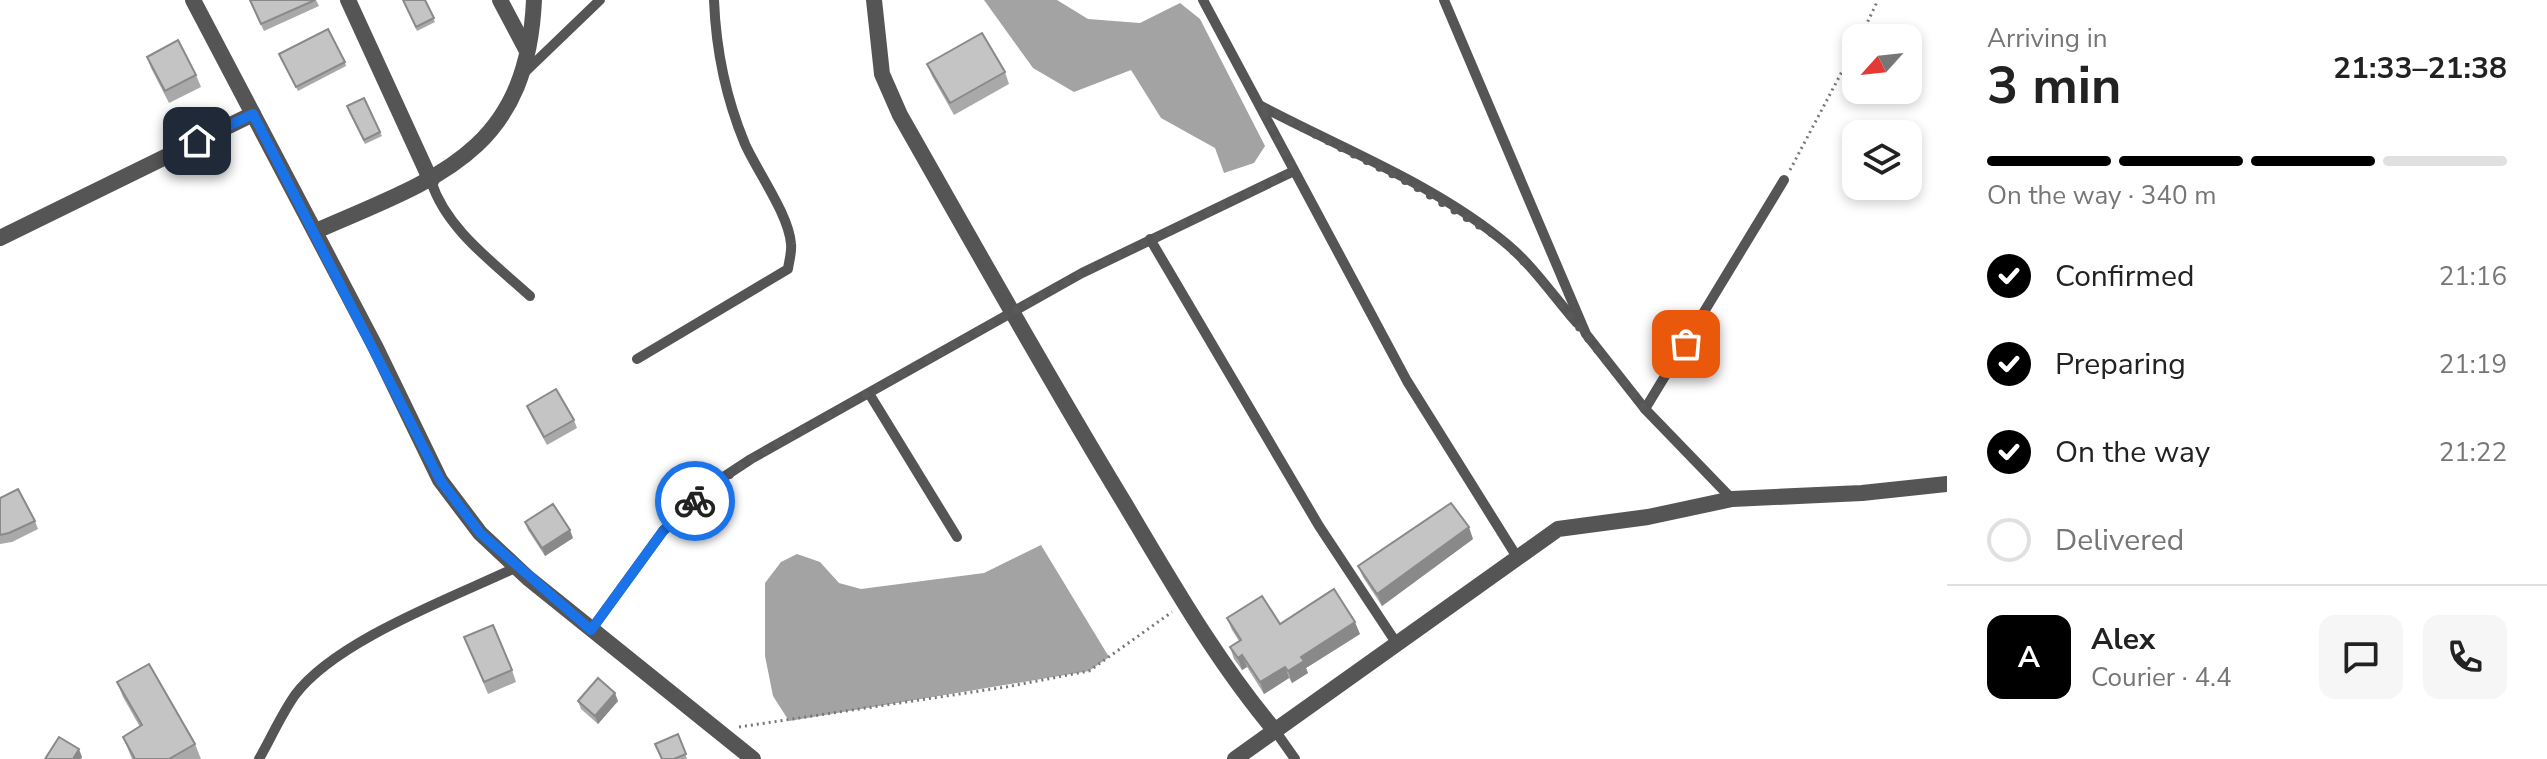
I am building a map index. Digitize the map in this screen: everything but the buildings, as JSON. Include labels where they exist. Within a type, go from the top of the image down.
[{"type":"street","points":[[193,0],[316,231],[440,480],[480,533],[517,567],[753,759]]},
{"type":"street","points":[[348,0],[431,181]]},
{"type":"street","points":[[500,0],[527,51]]},
{"type":"street","points":[[316,231],[431,181],[469,156],[499,122],[523,74],[534,0]]},
{"type":"street","points":[[874,0],[882,74],[888,88],[1012,314],[1221,663],[1276,732]]},
{"type":"street","points":[[0,238],[253,114]]},
{"type":"street","points":[[1235,759],[1558,529],[1648,517],[1732,499],[1862,493],[1947,484]]},
{"type":"lane","points":[[523,74],[600,0]]},
{"type":"lane","points":[[637,359],[788,269],[791,243],[727,94],[715,46],[714,0]]},
{"type":"lane","points":[[1203,0],[1407,381],[1517,557]]},
{"type":"lane","points":[[1444,0],[1586,334]]},
{"type":"lane","points":[[1260,106],[1411,184],[1501,239],[1524,260],[1645,409],[1732,499]]},
{"type":"lane","points":[[591,630],[663,531],[713,484],[751,459],[1150,239],[1294,171]]},
{"type":"lane","points":[[1645,409],[1784,180]]},
{"type":"lane","points":[[431,181],[437,201],[469,240],[530,296]]},
{"type":"lane","points":[[1150,239],[1319,526],[1397,644]]},
{"type":"lane","points":[[870,395],[957,537]]},
{"type":"lane","points":[[259,759],[296,693],[336,659],[371,636],[517,567]]},
{"type":"lane","points":[[1276,732],[1295,759]]},
{"type":"path","points":[[1867,24],[1878,0]]},
{"type":"path","points":[[1784,180],[1842,71]]},
{"type":"path","points":[[717,729],[768,725],[1089,671],[1184,603]]},
{"type":"shaded area","points":[[984,0],[1057,0],[1088,19],[1140,23],[1180,3],[1200,19],[1265,146],[1254,163],[1224,173],[1215,148],[1161,118],[1131,70],[1074,92],[1033,68]]},
{"type":"shaded area","points":[[1041,545],[1109,657],[1089,671],[789,721],[773,696],[765,656],[765,583],[781,562],[797,554],[820,562],[839,583],[861,589],[984,573]]},
{"type":"way so far","points":[[695,501],[713,484],[751,459],[870,395],[1082,273],[1294,171],[1260,106],[1411,184],[1501,239],[1536,274],[1645,409],[1686,344]]},
{"type":"route","points":[[197,141],[253,114],[376,348],[440,480],[480,533],[591,630],[663,531],[695,501]]}]
